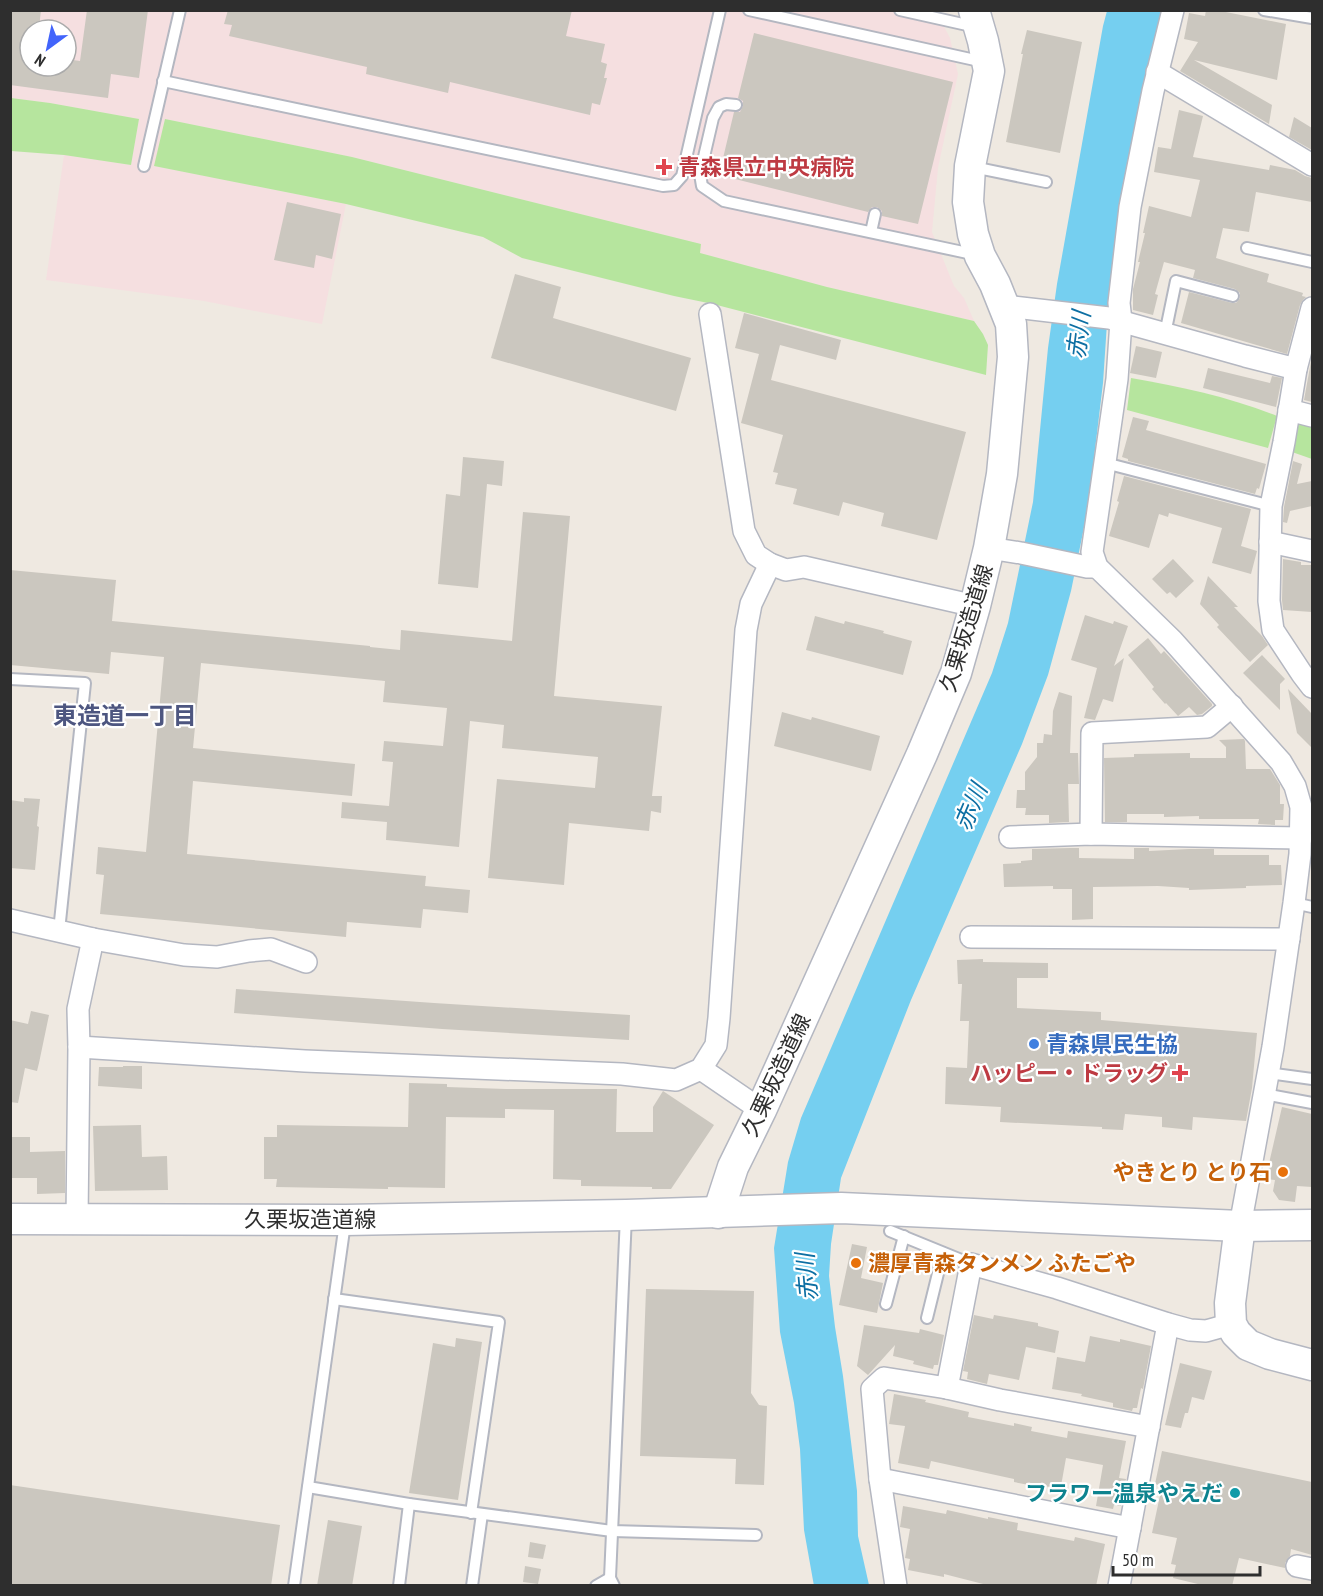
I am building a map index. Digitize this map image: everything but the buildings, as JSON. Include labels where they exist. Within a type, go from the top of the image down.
[{"type":"main road","name":"久栗坂造道線","points":[[718,1213],[733,1167],[761,1110],[957,673],[989,548],[1002,474],[1013,365],[1011,324],[995,284],[980,256],[973,234],[968,202],[970,166],[990,71],[977,19]]},
{"type":"main road","name":"久栗坂造道線","points":[[10,1220],[345,1220],[718,1213],[842,1208],[1240,1226],[1312,1225]]},
{"type":"main road","points":[[1240,1226],[1230,1303],[1231,1324],[1248,1346],[1312,1365]]},
{"type":"street","points":[[1092,567],[1092,552],[1117,379],[1115,320],[1130,207],[1173,10]]},
{"type":"street","points":[[1158,72],[1312,165]]},
{"type":"street","points":[[1005,306],[1115,320],[1296,369]]},
{"type":"street","points":[[1312,308],[1296,369],[1271,506],[1269,601],[1273,630],[1312,687]]},
{"type":"street","points":[[710,314],[744,531],[756,555],[786,570],[804,567],[975,606]]},
{"type":"street","points":[[1289,410],[1312,416]]},
{"type":"street","points":[[1270,542],[1312,551]]},
{"type":"street","points":[[989,548],[1092,567],[1172,640],[1232,706],[1281,762],[1299,796],[1303,905],[1289,939],[1268,1073],[1240,1226]]},
{"type":"street","points":[[79,1047],[305,1061],[622,1074],[676,1080],[701,1069],[716,1045],[719,1018],[746,630],[751,604],[770,564]]},
{"type":"street","points":[[1091,834],[1092,732],[1207,728],[1232,706]]},
{"type":"street","points":[[1010,837],[1091,834],[1301,838]]},
{"type":"street","points":[[10,920],[93,939],[195,956],[217,957],[272,949],[306,962]]},
{"type":"street","points":[[971,937],[1289,939]]},
{"type":"street","points":[[77,1219],[78,1009],[93,939]]},
{"type":"street","points":[[701,1069],[761,1110]]},
{"type":"street","points":[[947,1388],[971,1264],[1198,1331],[1231,1324]]},
{"type":"street","points":[[1119,1586],[1168,1324]]},
{"type":"street","points":[[897,1585],[880,1479],[872,1389],[884,1377],[1149,1427]]},
{"type":"street","points":[[880,1479],[1130,1528]]},
{"type":"lane","points":[[144,166],[180,10]]},
{"type":"lane","points":[[163,81],[663,186],[674,185],[682,176],[720,10]]},
{"type":"lane","points":[[749,10],[988,63]]},
{"type":"lane","points":[[900,10],[977,19]]},
{"type":"lane","points":[[1264,10],[1312,18]]},
{"type":"lane","points":[[736,105],[726,104],[719,107],[713,118],[700,174],[702,186],[724,201],[980,256]]},
{"type":"lane","points":[[970,166],[1046,182]]},
{"type":"lane","points":[[871,232],[875,214]]},
{"type":"lane","points":[[1247,248],[1312,262]]},
{"type":"lane","points":[[1165,334],[1176,281],[1233,296]]},
{"type":"lane","points":[[1105,463],[1271,506]]},
{"type":"lane","points":[[10,679],[85,683],[60,931]]},
{"type":"lane","points":[[1268,1073],[1312,1079]]},
{"type":"lane","points":[[1264,1094],[1312,1103]]},
{"type":"lane","points":[[596,1586],[612,1582],[612,1531],[626,1215]]},
{"type":"lane","points":[[294,1586],[345,1220]]},
{"type":"lane","points":[[890,1231],[971,1264]]},
{"type":"lane","points":[[886,1304],[904,1236]]},
{"type":"lane","points":[[927,1318],[943,1252]]},
{"type":"lane","points":[[334,1299],[500,1322],[476,1514],[472,1586]]},
{"type":"lane","points":[[308,1486],[476,1514],[612,1531],[756,1535]]},
{"type":"lane","points":[[399,1586],[409,1504]]},
{"type":"shaded area","name":"青森県立中央病院","points":[[11,11],[936,11],[950,38],[958,74],[938,168],[932,232],[954,286],[964,298],[974,321],[827,287],[699,253],[701,244],[352,157],[165,119],[155,166],[346,204],[322,324],[204,301],[46,280],[64,155],[131,165],[139,119],[11,98]]},
{"type":"green space","points":[[11,98],[139,119],[131,165],[64,155],[11,151]]},
{"type":"green space","points":[[165,119],[352,157],[701,244],[700,253],[827,287],[974,321],[988,345],[986,375],[713,304],[522,258],[483,237],[346,204],[154,166]]},
{"type":"green space","points":[[1131,378],[1205,393],[1277,416],[1268,448],[1127,410]]},
{"type":"green space","points":[[1299,422],[1312,425],[1312,459],[1292,452]]},
{"type":"water","name":"赤川","points":[[1107,11],[1164,11],[1121,222],[1108,308],[1103,383],[1088,508],[1071,591],[1048,675],[1022,744],[911,1000],[841,1178],[831,1244],[829,1276],[857,1491],[858,1536],[869,1585],[814,1586],[804,1530],[800,1449],[794,1403],[780,1332],[774,1248],[788,1162],[801,1118],[992,673],[1008,623],[1033,502],[1048,348],[1057,284]]},
{"type":"place","name":"青森県立中央病院","points":[[664,167]]},
{"type":"place","name":"青森県民生協","points":[[1034,1044]]},
{"type":"place","name":"ハッピー・ドラッグ","points":[[1180,1073]]},
{"type":"place","name":"やきとり とり石","points":[[1283,1172]]},
{"type":"place","name":"濃厚青森タンメン ふたごや","points":[[856,1263]]},
{"type":"place","name":"フラワー温泉やえだ","points":[[1235,1493]]},
{"type":"district","name":"東造道一丁目","points":[[125,716]]}]
